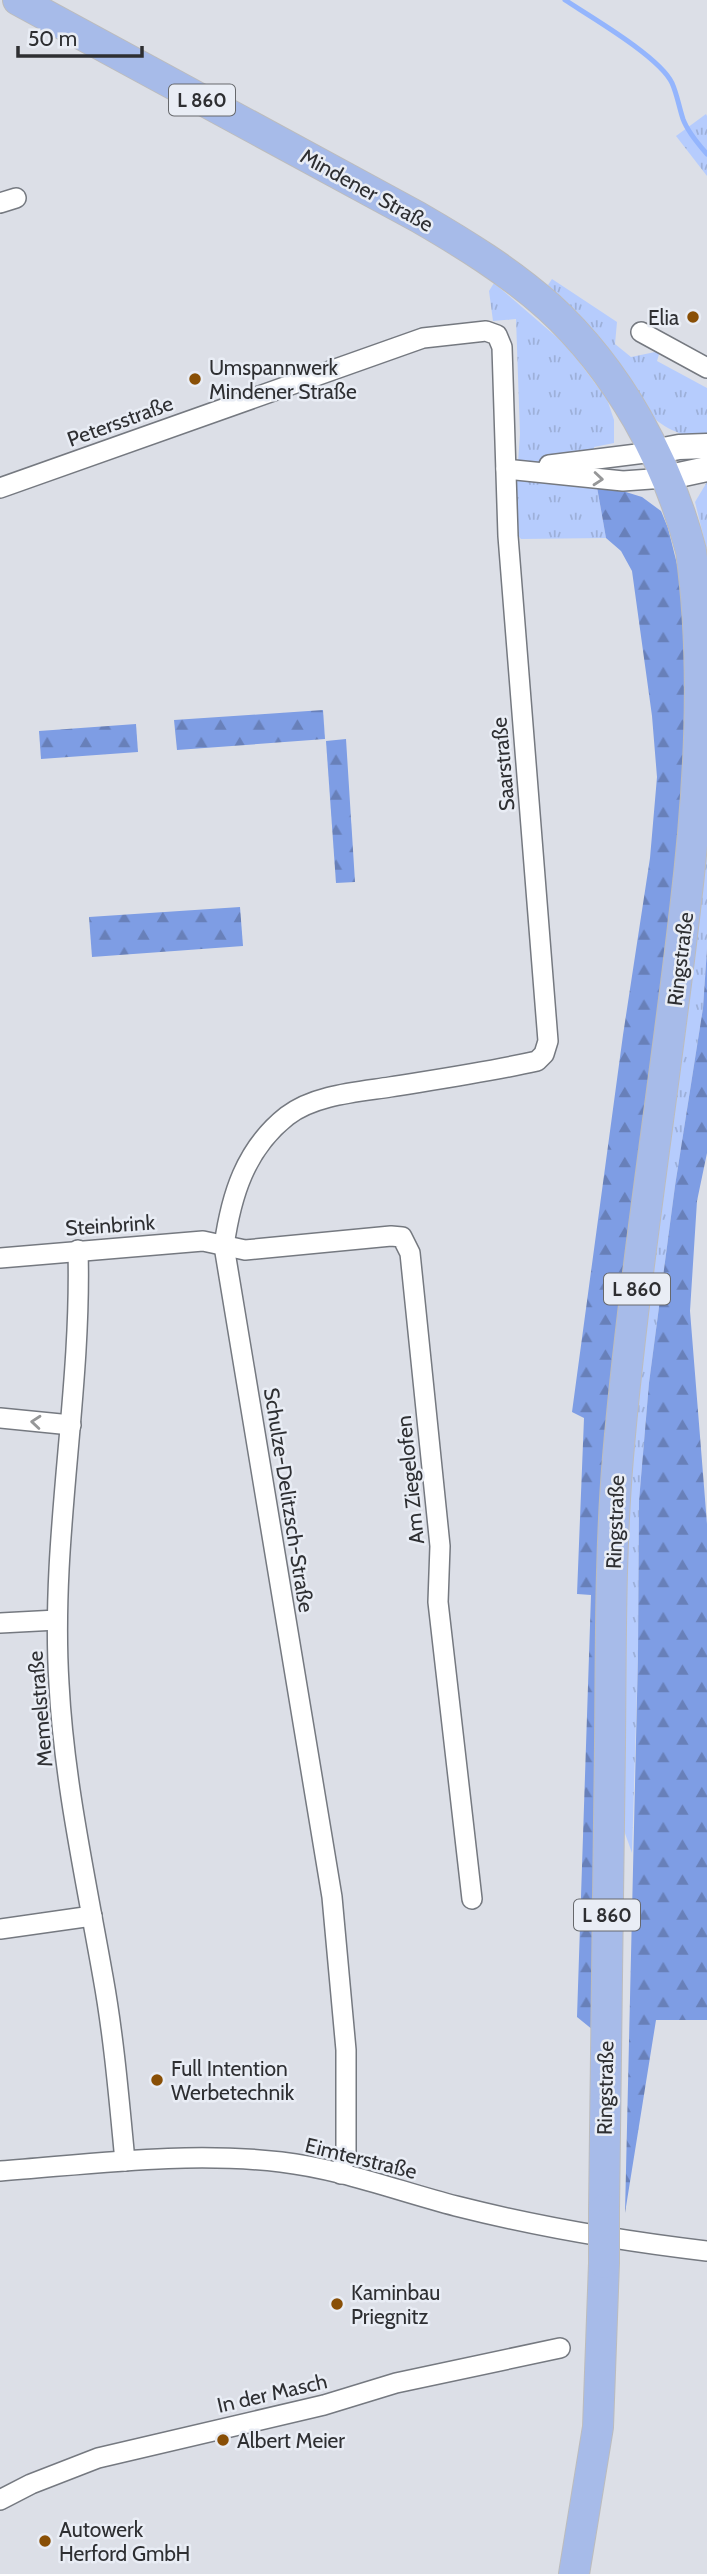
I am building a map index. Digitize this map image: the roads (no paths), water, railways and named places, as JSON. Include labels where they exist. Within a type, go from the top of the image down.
[{"type":"main road","name":"Mindener Straße","points":[[18,0],[407,211],[478,254],[545,304],[594,354],[623,396],[659,465]]},
{"type":"main road","name":"Ringstraße","points":[[574,2574],[598,2427],[604,2263],[612,1620],[618,1461],[628,1360],[689,878],[705,701],[704,644],[690,547],[659,465]]},
{"type":"street","name":"Petersstraße","points":[[0,488],[423,338],[486,331],[497,335]]},
{"type":"street","points":[[641,332],[707,368]]},
{"type":"street","name":"Saarstraße","points":[[497,335],[502,347],[508,536],[548,1041],[544,1054]]},
{"type":"street","points":[[506,469],[623,481],[659,465],[679,447],[707,446]]},
{"type":"street","points":[[506,469],[659,465],[707,469]]},
{"type":"street","name":"Schulze-Delitzsch-Straße","points":[[341,2174],[346,2151],[346,2050],[332,1897],[224,1246],[229,1210],[240,1177],[251,1156],[289,1115],[307,1105],[348,1094],[520,1065],[537,1061],[544,1054]]},
{"type":"street","name":"Am Ziegelofen","points":[[224,1246],[245,1250],[391,1236],[402,1237],[407,1243],[440,1546],[438,1602],[472,1899]]},
{"type":"street","name":"Steinbrink","points":[[0,1258],[203,1241],[224,1246]]},
{"type":"street","name":"Memelstraße","points":[[78,1250],[78,1344],[57,1620],[63,1736],[113,2038],[125,2161]]},
{"type":"street","points":[[0,1418],[71,1425]]},
{"type":"street","points":[[0,1623],[57,1620]]},
{"type":"street","points":[[0,1929],[92,1916]]},
{"type":"street","name":"Eimterstraße","points":[[0,2171],[174,2157],[284,2162],[341,2174],[511,2220],[567,2231],[707,2251]]},
{"type":"street","name":"In der Masch","points":[[0,2500],[31,2484],[98,2458],[324,2405],[396,2383],[560,2348]]},
{"type":"waterway","points":[[565,0],[654,61],[672,83],[685,123],[707,154]]},
{"type":"place","name":"Elia","points":[[693,317]]},
{"type":"place","name":"Umspannwerk Mindener Straße","points":[[195,379]]},
{"type":"place","name":"Full Intention Werbetechnik","points":[[157,2080]]},
{"type":"place","name":"Kaminbau Priegnitz","points":[[337,2304]]},
{"type":"place","name":"Albert Meier","points":[[223,2440]]},
{"type":"place","name":"Autowerk Herford GmbH","points":[[45,2541]]}]
